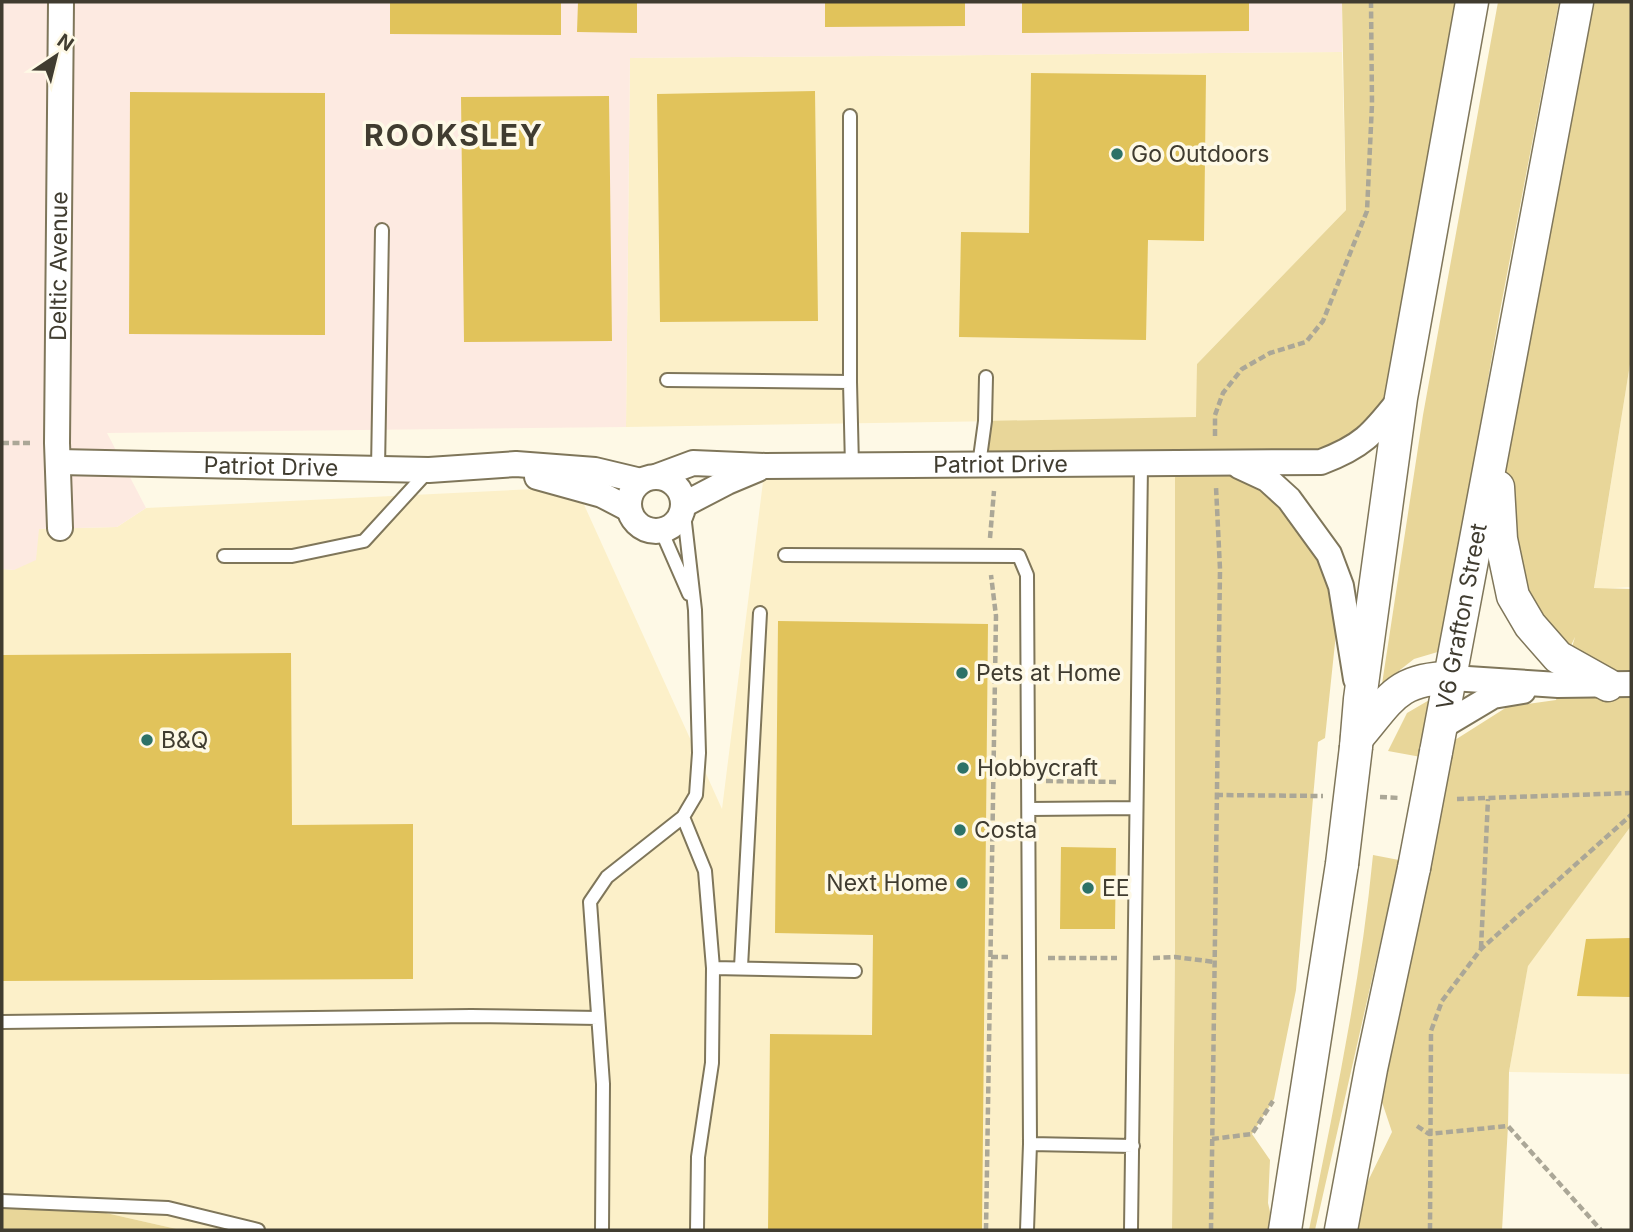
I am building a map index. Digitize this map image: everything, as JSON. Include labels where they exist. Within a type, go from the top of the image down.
[{"type":"street","name":"Deltic Avenue","points":[[60,528],[58,225],[61,2]]},
{"type":"street","points":[[1285,1230],[1342,864],[1360,699],[1401,398],[1472,2]]},
{"type":"street","name":"V6 Grafton Street","points":[[1341,1230],[1371,1069],[1415,868],[1452,678],[1495,433],[1577,2]]},
{"type":"street","name":"Patriot Drive","points":[[59,462],[429,470],[516,464],[595,470],[649,479],[693,463],[852,466],[1321,462],[1345,453],[1371,436],[1401,398]]},
{"type":"street","points":[[1495,433],[1501,539],[1513,596],[1530,625],[1559,657],[1620,685]]},
{"type":"street","name":"Patriot Drive","points":[[1225,464],[1266,478],[1289,499],[1329,554],[1341,586],[1360,699]]},
{"type":"street","name":"Patriot Drive","points":[[684,505],[765,466]]},
{"type":"street","name":"Patriot Drive","points":[[481,467],[532,475],[598,493],[629,509]]},
{"type":"street","points":[[649,479],[670,481],[682,496],[684,505],[677,521],[661,530],[643,527],[636,522],[629,509],[633,490],[649,479]]},
{"type":"street","points":[[1357,743],[1396,692],[1411,683],[1434,678],[1452,678],[1558,685],[1620,685]]},
{"type":"street","points":[[1439,739],[1493,696],[1558,685]]},
{"type":"lane","points":[[850,116],[852,466]]},
{"type":"lane","points":[[378,468],[382,230]]},
{"type":"lane","points":[[986,377],[988,465]]},
{"type":"lane","points":[[667,380],[850,382]]},
{"type":"lane","points":[[1131,1230],[1142,465]]},
{"type":"lane","points":[[224,556],[292,556],[364,541],[429,470]]},
{"type":"lane","points":[[602,1230],[603,1084],[590,902],[607,877],[683,817],[696,795],[699,753],[695,611],[684,505]]},
{"type":"lane","points":[[661,530],[695,611]]},
{"type":"lane","points":[[785,555],[1019,556],[1027,575],[1030,1144],[1027,1230]]},
{"type":"lane","points":[[741,967],[760,613]]},
{"type":"lane","points":[[1029,808],[1136,808]]},
{"type":"lane","points":[[683,817],[705,871],[713,968],[712,1063],[698,1157],[697,1230]]},
{"type":"lane","points":[[713,968],[855,971]]},
{"type":"lane","points":[[2,1022],[471,1016],[598,1018]]},
{"type":"lane","points":[[1030,1144],[1133,1146]]},
{"type":"lane","points":[[2,1201],[168,1208],[258,1230]]},
{"type":"path","points":[[1211,1230],[1220,569],[1225,464],[1215,415],[1223,393],[1242,369],[1270,354],[1306,342],[1323,321],[1367,211],[1372,104],[1371,2]]},
{"type":"path","points":[[988,465],[990,540]]},
{"type":"path","points":[[986,1230],[996,616],[990,570]]},
{"type":"path","points":[[994,774],[1003,776]]},
{"type":"path","points":[[1050,781],[1136,783]]},
{"type":"path","points":[[1481,949],[1488,799]]},
{"type":"path","points":[[1430,1230],[1431,1031],[1442,1002],[1481,949],[1631,815]]},
{"type":"path","points":[[991,957],[1014,957]]},
{"type":"path","points":[[1150,959],[1175,957],[1215,962]]},
{"type":"path","points":[[1044,958],[1118,958]]},
{"type":"path","points":[[1212,1139],[1252,1135],[1274,1099]]},
{"type":"path","points":[[1417,1126],[1429,1134],[1508,1126],[1601,1230]]},
{"type":"shaded area","points":[[2,2],[1342,2],[1342,52],[630,58],[626,427],[107,433],[146,508],[117,527],[39,529],[36,560],[14,570],[2,569]]},
{"type":"shaded area","points":[[1342,2],[1472,2],[1401,398],[1371,436],[1267,479],[1341,586],[1325,738],[1318,742],[1296,990],[1274,1099],[1252,1134],[1270,1160],[1268,1203],[1274,1230],[1172,1230],[1175,465],[979,465],[985,421],[1196,417],[1197,364],[1346,210]]},
{"type":"shaded area","points":[[1498,2],[1559,2],[1499,316],[1441,651],[1414,659],[1382,684],[1423,415]]},
{"type":"shaded area","points":[[1577,2],[1631,2],[1631,358],[1594,588],[1631,589],[1631,826],[1528,966],[1509,1072],[1502,1230],[1344,1230],[1392,1132],[1371,1069],[1436,752],[1507,707],[1556,700],[1575,637],[1564,660],[1530,625],[1495,434]]},
{"type":"shaded area","points":[[1342,52],[1346,210],[1197,364],[1197,418],[626,427],[630,58]]},
{"type":"shaded area","points":[[1631,358],[1631,587],[1594,589]]},
{"type":"shaded area","points":[[1175,465],[1172,1230],[181,1230],[106,1213],[2,1206],[2,569],[14,570],[39,529],[117,527],[146,508],[576,487],[722,809],[765,466]]},
{"type":"shaded area","points":[[1431,699],[1421,757],[1388,751],[1407,713]]},
{"type":"shaded area","points":[[1631,826],[1631,1074],[1509,1072],[1528,965]]},
{"type":"shaded area","points":[[1373,855],[1399,860],[1315,1230],[1309,1230],[1354,996]]},
{"type":"shaded area","points":[[2,1206],[106,1213],[181,1230],[2,1230]]},
{"type":"building","points":[[390,2],[561,2],[561,35],[390,34]]},
{"type":"building","points":[[578,2],[637,2],[637,33],[577,32]]},
{"type":"building","points":[[825,2],[965,2],[965,26],[825,27]]},
{"type":"building","points":[[1022,2],[1249,2],[1249,31],[1022,33]]},
{"type":"building","name":"Go Outdoors","points":[[1031,73],[1206,75],[1204,241],[1148,240],[1146,340],[959,337],[961,232],[1029,233]]},
{"type":"building","points":[[815,91],[818,321],[660,322],[657,94]]},
{"type":"building","points":[[130,92],[325,93],[325,335],[129,334]]},
{"type":"building","points":[[609,96],[612,341],[464,342],[461,97]]},
{"type":"building","points":[[778,621],[988,624],[982,1230],[768,1230],[770,1034],[872,1035],[873,935],[775,933]]},
{"type":"building","name":"B&Q","points":[[291,653],[292,825],[413,824],[413,979],[2,981],[2,655]]},
{"type":"building","name":"EE","points":[[1061,847],[1116,848],[1115,929],[1060,929]]},
{"type":"building","points":[[1631,938],[1631,997],[1577,996],[1586,939]]},
{"type":"place","name":"Go Outdoors","points":[[1117,154]]},
{"type":"place","name":"Pets at Home","points":[[962,673]]},
{"type":"place","name":"B&Q","points":[[147,740]]},
{"type":"place","name":"Hobbycraft","points":[[963,768]]},
{"type":"place","name":"Costa","points":[[960,830]]},
{"type":"place","name":"Next Home","points":[[962,883]]},
{"type":"place","name":"EE","points":[[1088,888]]},
{"type":"district","name":"ROOKSLEY","points":[[454,135]]}]
